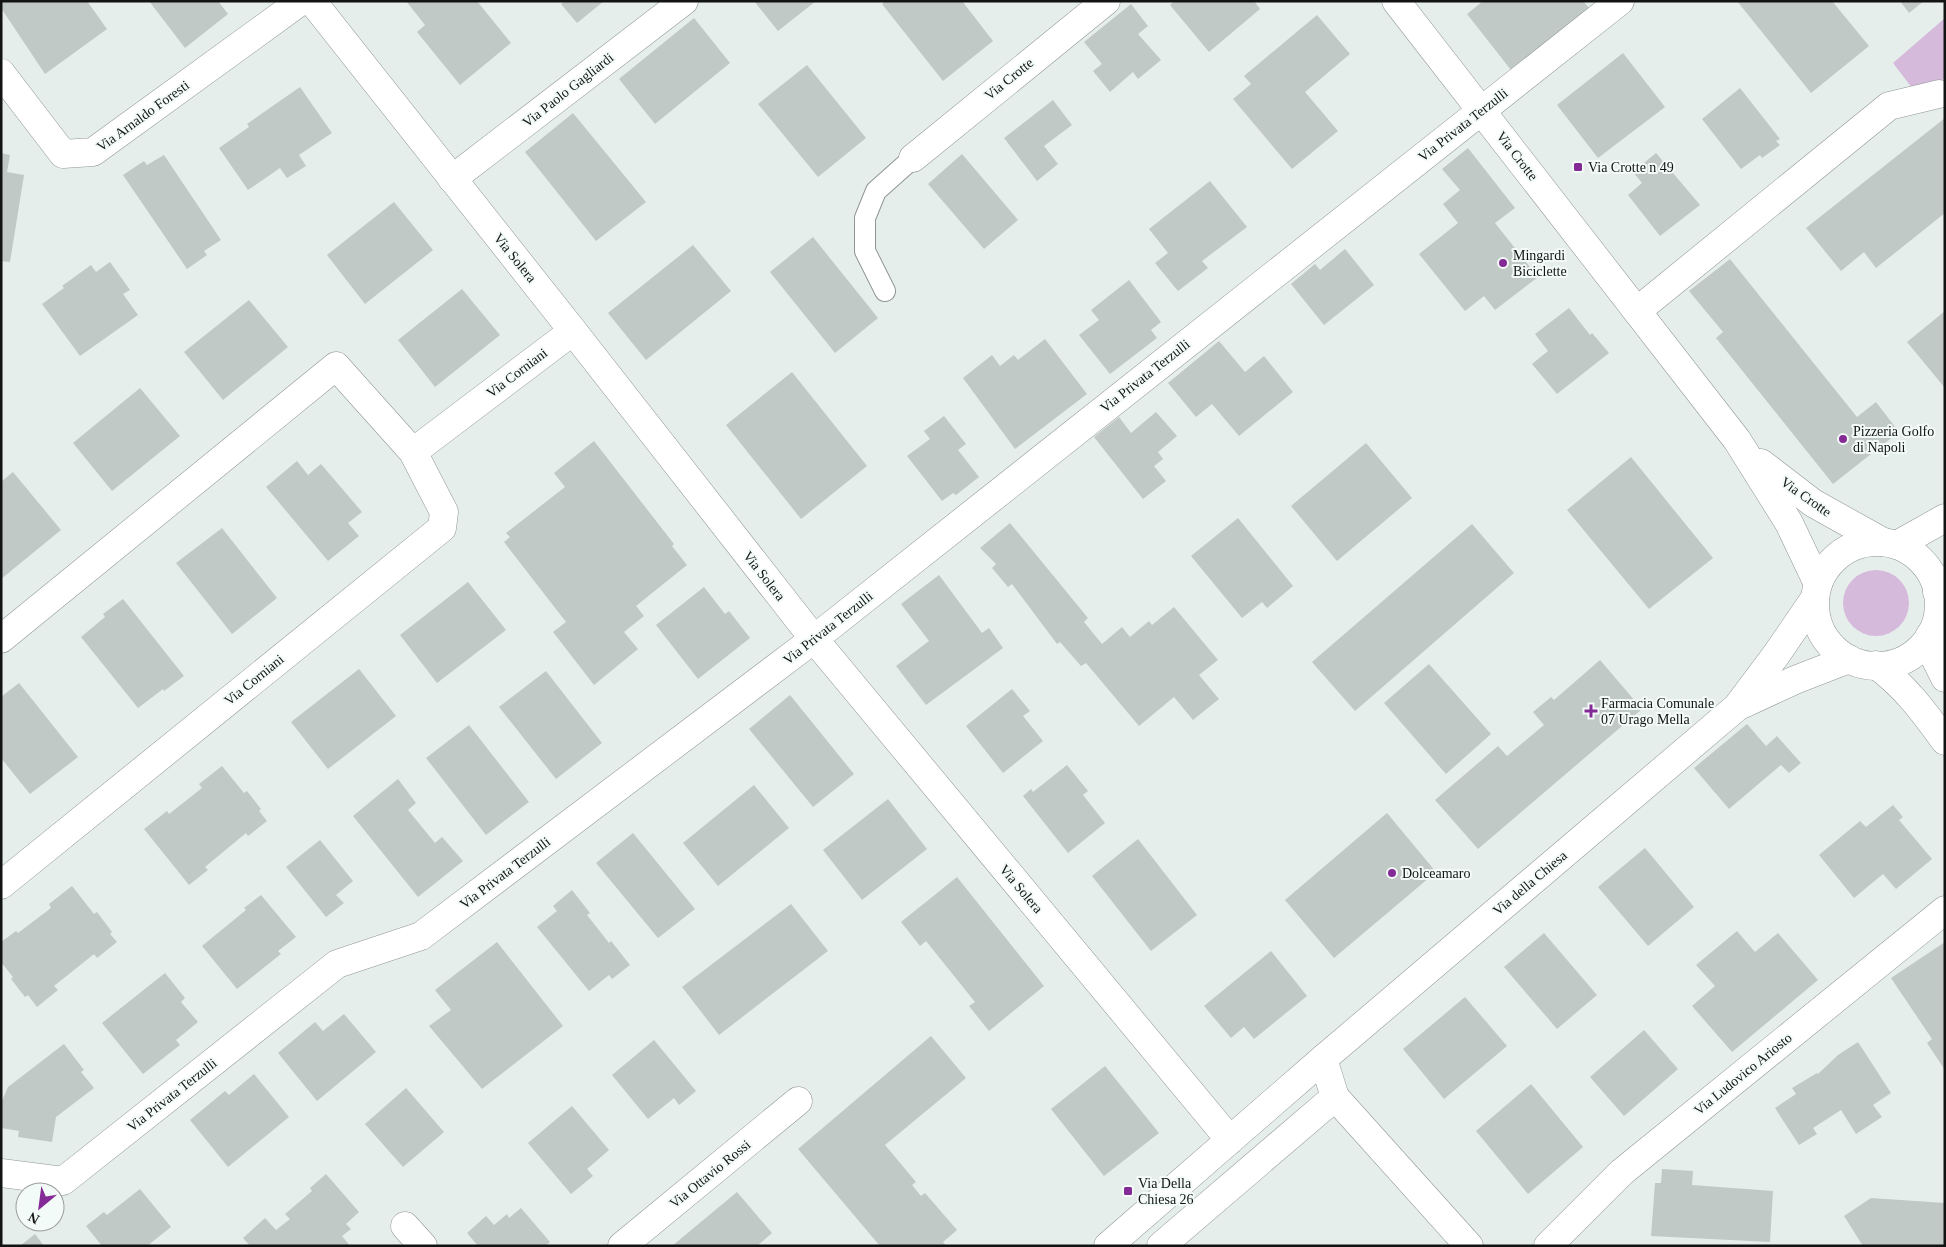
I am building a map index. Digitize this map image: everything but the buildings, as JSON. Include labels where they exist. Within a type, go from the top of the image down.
[{"type":"street","name":"Via Arnaldo Foresti","points":[[1,73],[63,154],[93,152],[301,1]]},
{"type":"street","name":"Via Solera","points":[[312,1],[814,639],[1230,1140]]},
{"type":"street","name":"Via Paolo Gagliardi","points":[[452,179],[684,1]]},
{"type":"street","name":"Via Crotte","points":[[913,158],[1106,1]]},
{"type":"street","name":"Via Crotte","points":[[1396,1],[1737,440],[1789,523],[1816,591]]},
{"type":"street","name":"Via Privata Terzulli","points":[[1,1173],[63,1180],[338,964],[421,936],[814,639],[1620,1]]},
{"type":"street","points":[[1637,311],[1890,106],[1939,94]]},
{"type":"street","name":"Via Corniani","points":[[413,452],[573,331]]},
{"type":"street","name":"Via Corniani","points":[[1,639],[336,366],[413,452],[444,512],[442,528],[1,885]]},
{"type":"street","name":"Via Crotte","points":[[1737,440],[1761,463],[1813,503],[1890,544]]},
{"type":"street","points":[[1890,544],[1945,518]]},
{"type":"street","points":[[1869,542],[1890,544],[1911,553],[1923,563],[1932,577],[1941,586],[1936,621],[1930,635],[1920,648],[1907,658],[1892,664],[1876,666],[1862,664],[1849,659],[1837,651],[1819,627],[1816,613],[1816,591],[1828,566],[1843,552],[1855,546],[1869,542]]},
{"type":"street","name":"Via della Chiesa","points":[[1108,1246],[1323,1059],[1737,707],[1776,655],[1816,591]]},
{"type":"street","points":[[1930,635],[1933,654],[1945,678]]},
{"type":"street","name":"Via della Chiesa","points":[[1737,707],[1795,680],[1849,659]]},
{"type":"street","points":[[1876,666],[1902,686],[1945,741]]},
{"type":"street","name":"Via Ludovico Ariosto","points":[[1548,1246],[1622,1172],[1945,910]]},
{"type":"street","points":[[1323,1059],[1335,1097],[1469,1246]]},
{"type":"street","points":[[1161,1246],[1335,1097]]},
{"type":"street","name":"Via Ottavio Rossi","points":[[622,1246],[798,1102]]},
{"type":"street","points":[[405,1226],[423,1246]]},
{"type":"lane","points":[[885,291],[865,251],[865,218],[876,191],[913,158]]},
{"type":"shaded area","points":[[1945,18],[1945,78],[1919,97],[1893,63]]},
{"type":"shaded area","points":[[1876,570],[1889,573],[1899,580],[1906,590],[1909,603],[1906,616],[1899,626],[1889,633],[1876,636],[1863,633],[1853,626],[1846,616],[1843,603],[1846,590],[1853,580],[1863,573]]},
{"type":"place","name":"Via Crotte n 49","points":[[1578,167]]},
{"type":"place","name":"Mingardi Biciclette","points":[[1503,263]]},
{"type":"place","name":"Pizzeria Golfo di Napoli","points":[[1843,439]]},
{"type":"place","name":"Farmacia Comunale 07 Urago Mella","points":[[1591,711]]},
{"type":"place","name":"Dolceamaro","points":[[1392,873]]},
{"type":"place","name":"Via Della Chiesa 26","points":[[1128,1191]]}]
